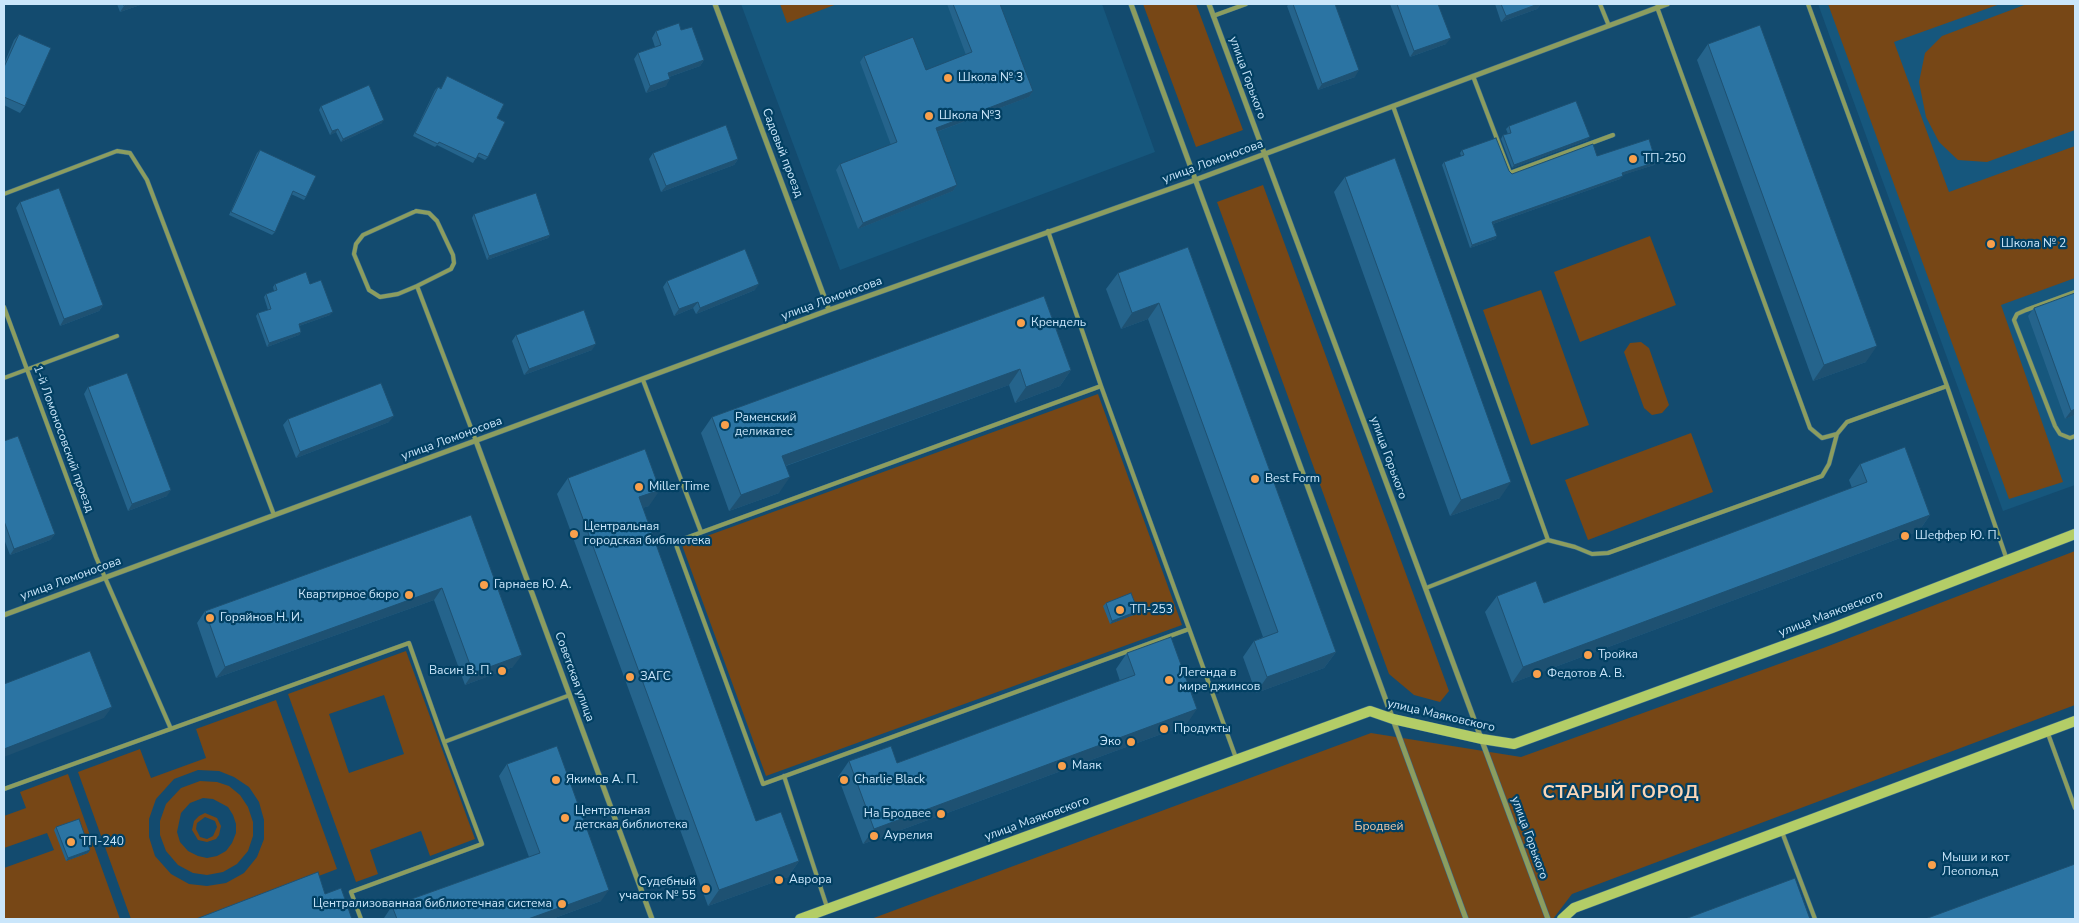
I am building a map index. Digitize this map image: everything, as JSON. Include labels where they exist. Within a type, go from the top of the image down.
[{"type":"street","name":"Садовый проезд","points":[[715,4],[829,310]]},
{"type":"street","points":[[1131,4],[1466,919]]},
{"type":"street","name":"улица Горького","points":[[1209,4],[1548,919]]},
{"type":"street","name":"улица Ломоносова","points":[[4,615],[1048,230],[1195,180],[1667,4]]},
{"type":"street","name":"Советская улица","points":[[476,441],[652,919]]},
{"type":"street","name":"улица Маяковского","points":[[800,919],[1370,711],[1393,720],[1514,744],[1832,628],[2075,534]]},
{"type":"street","points":[[1562,919],[1574,908],[2075,721]]},
{"type":"lane","points":[[1213,16],[1246,4]]},
{"type":"lane","points":[[1600,4],[1609,26]]},
{"type":"lane","points":[[1808,4],[1947,386],[2007,560]]},
{"type":"lane","points":[[1657,7],[1810,428],[1822,438],[1837,434]]},
{"type":"lane","points":[[1473,76],[1510,173],[1613,135]]},
{"type":"lane","points":[[1393,106],[1548,540]]},
{"type":"lane","points":[[4,194],[117,151],[130,153],[147,180],[274,515]]},
{"type":"lane","points":[[416,211],[422,211],[429,213],[437,221],[453,255],[454,263],[451,270],[417,286],[398,294],[380,297],[369,290],[354,254],[356,244],[363,235],[395,219],[416,211]]},
{"type":"lane","points":[[1048,230],[1101,386],[1236,760]]},
{"type":"lane","points":[[417,286],[476,441]]},
{"type":"lane","points":[[2075,292],[2017,314],[2014,320],[2055,426],[2060,434],[2070,438],[2075,436]]},
{"type":"lane","name":"1-й Ломоносовский проезд","points":[[4,307],[96,557],[171,729]]},
{"type":"lane","points":[[4,378],[118,336]]},
{"type":"lane","points":[[643,380],[701,532]]},
{"type":"lane","points":[[1101,386],[675,542],[763,784],[1189,629]]},
{"type":"lane","points":[[1426,588],[1548,540],[1575,547],[1592,554],[1608,553],[1813,480],[1822,476],[1829,464],[1837,434],[1847,422],[1947,386]]},
{"type":"lane","points":[[4,789],[409,643],[482,844],[351,892],[361,919]]},
{"type":"lane","points":[[444,742],[570,695]]},
{"type":"lane","points":[[2047,731],[2075,808]]},
{"type":"lane","points":[[784,776],[828,909]]},
{"type":"lane","points":[[1782,830],[1815,919]]},
{"type":"shaded area","name":"Школа № 3","points":[[741,4],[1102,4],[1155,152],[840,270]]},
{"type":"shaded area","name":"Школа № 2","points":[[1818,4],[2075,4],[2075,485],[2003,511]]},
{"type":"green space","points":[[780,4],[837,4],[787,23]]},
{"type":"green space","points":[[1143,4],[1196,4],[1243,130],[1196,147]]},
{"type":"green space","points":[[1828,4],[2000,4],[1894,42],[1949,192],[2075,146],[2075,278],[2001,305],[2063,482],[2009,499]]},
{"type":"green space","points":[[2027,4],[2075,4],[2075,130],[1987,162],[1958,160],[1939,142],[1926,117],[1919,82],[1925,53],[1942,36]]},
{"type":"green space","points":[[1263,185],[1449,691],[1440,702],[1414,695],[1389,674],[1217,202]]},
{"type":"green space","points":[[1650,236],[1676,305],[1580,342],[1554,272]]},
{"type":"green space","points":[[1541,290],[1589,425],[1531,445],[1483,310]]},
{"type":"green space","points":[[1641,342],[1649,348],[1669,405],[1662,413],[1652,415],[1644,408],[1624,352],[1630,343]]},
{"type":"green space","points":[[1098,394],[1182,625],[766,776],[682,545]]},
{"type":"green space","points":[[1691,433],[1713,492],[1588,540],[1565,480]]},
{"type":"green space","name":"Бродвей","points":[[2075,551],[2075,705],[1572,894],[1553,919],[871,919],[1371,733],[1521,757],[1826,647]]},
{"type":"green space","points":[[406,651],[475,839],[430,856],[421,831],[370,850],[378,874],[356,882],[288,694]],"holes":[[[384,695],[404,754],[349,773],[329,714]]]},
{"type":"green space","points":[[276,700],[337,869],[206,919],[131,919],[78,772],[140,749],[151,778],[206,758],[196,729]],"holes":[[[198,770],[219,771],[234,777],[249,787],[259,802],[264,820],[264,839],[257,857],[244,873],[226,883],[207,886],[189,884],[171,874],[155,856],[149,837],[149,819],[156,799],[174,779]]]},
{"type":"green space","points":[[68,774],[120,919],[4,919],[4,868],[54,850],[47,833],[4,848],[4,816],[26,808],[20,792]]},
{"type":"green space","points":[[200,781],[217,782],[229,786],[240,795],[248,807],[253,822],[253,836],[248,851],[237,864],[223,872],[207,875],[193,873],[178,865],[166,851],[160,835],[160,821],[166,804],[181,788]],"holes":[[[203,798],[213,799],[228,807],[236,824],[236,833],[226,851],[217,856],[207,858],[188,851],[180,842],[177,832],[181,813],[190,803]]]},
{"type":"green space","points":[[205,813],[217,818],[221,826],[216,839],[207,842],[198,840],[192,830],[194,821]],"holes":[[[205,817],[215,821],[217,827],[213,836],[207,839],[200,837],[196,829],[197,823]]]},
{"type":"building","name":"Школа №3","points":[[953,4],[1000,4],[1033,91],[936,128],[957,185],[863,223],[840,164],[897,142],[864,56],[913,37],[926,70],[972,52]]},
{"type":"building","points":[[1293,4],[1335,4],[1359,70],[1322,84]]},
{"type":"building","points":[[1397,4],[1438,4],[1451,38],[1414,51]]},
{"type":"building","points":[[1501,4],[1538,4],[1506,16]]},
{"type":"building","points":[[679,23],[681,30],[692,27],[704,60],[668,73],[670,79],[650,86],[638,53],[661,45],[656,31]]},
{"type":"building","points":[[1760,25],[1877,346],[1824,365],[1708,44]]},
{"type":"building","points":[[19,34],[51,48],[25,106],[4,97],[4,67]]},
{"type":"building","points":[[447,76],[504,104],[497,118],[505,122],[488,157],[479,153],[476,159],[415,133],[438,87],[441,89]]},
{"type":"building","points":[[369,85],[384,120],[343,139],[338,129],[332,131],[321,106]]},
{"type":"building","points":[[1576,101],[1590,137],[1514,165],[1503,135],[1511,133],[1509,126]]},
{"type":"building","points":[[726,125],[738,159],[666,186],[653,153]]},
{"type":"building","points":[[1496,138],[1509,171],[1512,174],[1593,144],[1597,156],[1649,139],[1656,162],[1622,173],[1623,176],[1492,222],[1497,236],[1472,245],[1444,162],[1464,155],[1462,150]]},
{"type":"building","points":[[260,150],[316,176],[306,197],[293,191],[275,232],[231,212]]},
{"type":"building","points":[[1395,158],[1511,482],[1461,500],[1345,177]]},
{"type":"building","points":[[59,188],[103,305],[64,319],[20,202]]},
{"type":"building","points":[[536,193],[550,235],[489,256],[474,214]]},
{"type":"building","points":[[1188,247],[1336,652],[1267,677],[1254,641],[1278,632],[1159,303],[1132,313],[1118,273]]},
{"type":"building","points":[[745,249],[759,284],[700,308],[698,302],[679,309],[667,281]]},
{"type":"building","points":[[306,272],[310,284],[321,280],[333,312],[299,324],[301,332],[269,343],[258,313],[271,309],[266,294],[277,290],[275,284]]},
{"type":"building","points":[[2075,293],[2075,409],[2071,411],[2034,308]]},
{"type":"building","points":[[1044,296],[1071,370],[1026,387],[1020,369],[782,456],[790,477],[741,495],[712,417]]},
{"type":"building","points":[[584,310],[596,344],[529,369],[516,335]]},
{"type":"building","points":[[127,373],[171,490],[132,504],[88,387]]},
{"type":"building","points":[[381,383],[394,416],[300,452],[288,419]]},
{"type":"building","points":[[18,436],[55,534],[14,549],[4,521],[4,441]]},
{"type":"building","points":[[1905,447],[1930,515],[1523,667],[1497,596],[1536,581],[1544,603],[1867,482],[1860,464]]},
{"type":"building","points":[[645,449],[660,490],[639,497],[756,821],[781,812],[799,861],[719,890],[568,478]]},
{"type":"building","points":[[471,515],[522,655],[473,673],[442,588],[225,667],[205,611]]},
{"type":"building","name":"ТП-253","points":[[1131,593],[1138,611],[1112,621],[1106,603]]},
{"type":"building","points":[[1171,637],[1197,709],[874,829],[849,761],[891,746],[897,763],[1135,675],[1127,653]]},
{"type":"building","points":[[90,651],[112,707],[4,749],[4,684]]},
{"type":"building","points":[[557,746],[609,890],[528,919],[397,919],[392,906],[540,853],[507,764]]},
{"type":"building","name":"ТП-240","points":[[79,819],[90,850],[68,858],[56,827]]},
{"type":"building","points":[[2075,864],[2075,919],[1925,919]]},
{"type":"building","points":[[318,872],[325,894],[341,888],[352,919],[196,919]]},
{"type":"building","points":[[1795,878],[1810,919],[1685,919]]},
{"type":"place","name":"Школа № 3","points":[[948,78]]},
{"type":"place","name":"Школа №3","points":[[929,116]]},
{"type":"place","name":"ТП-250","points":[[1633,159]]},
{"type":"place","name":"Школа № 2","points":[[1991,244]]},
{"type":"place","name":"Крендель","points":[[1021,323]]},
{"type":"place","name":"Раменский деликатес","points":[[725,425]]},
{"type":"place","name":"Best Form","points":[[1255,479]]},
{"type":"place","name":"Miller Time","points":[[639,487]]},
{"type":"place","name":"Центральная городская библиотека","points":[[574,534]]},
{"type":"place","name":"Шеффер Ю. П.","points":[[1905,536]]},
{"type":"place","name":"Гарнаев Ю. А.","points":[[484,585]]},
{"type":"place","name":"Квартирное бюро","points":[[409,595]]},
{"type":"place","name":"ТП-253","points":[[1120,610]]},
{"type":"place","name":"Горяйнов Н. И.","points":[[210,618]]},
{"type":"place","name":"Тройка","points":[[1588,655]]},
{"type":"place","name":"Васин В. П.","points":[[502,671]]},
{"type":"place","name":"Федотов А. В.","points":[[1537,674]]},
{"type":"place","name":"ЗАГС","points":[[630,677]]},
{"type":"place","name":"Легенда в мире джинсов","points":[[1169,680]]},
{"type":"place","name":"Продукты","points":[[1164,729]]},
{"type":"place","name":"Эко","points":[[1131,742]]},
{"type":"place","name":"Маяк","points":[[1062,766]]},
{"type":"place","name":"Якимов А. П.","points":[[556,780]]},
{"type":"place","name":"Charlie Black","points":[[844,780]]},
{"type":"place","name":"На Бродвее","points":[[941,814]]},
{"type":"place","name":"Центральная детская библиотека","points":[[565,818]]},
{"type":"place","name":"Аурелия","points":[[874,836]]},
{"type":"place","name":"ТП-240","points":[[71,842]]},
{"type":"place","name":"Мыши и кот Леопольд","points":[[1932,865]]},
{"type":"place","name":"Аврора","points":[[779,880]]},
{"type":"place","name":"Судебный участок № 55","points":[[706,889]]},
{"type":"place","name":"Централизованная библиотечная система","points":[[562,904]]},
{"type":"district","name":"СТАРЫЙ ГОРОД","points":[[1621,794]]}]
